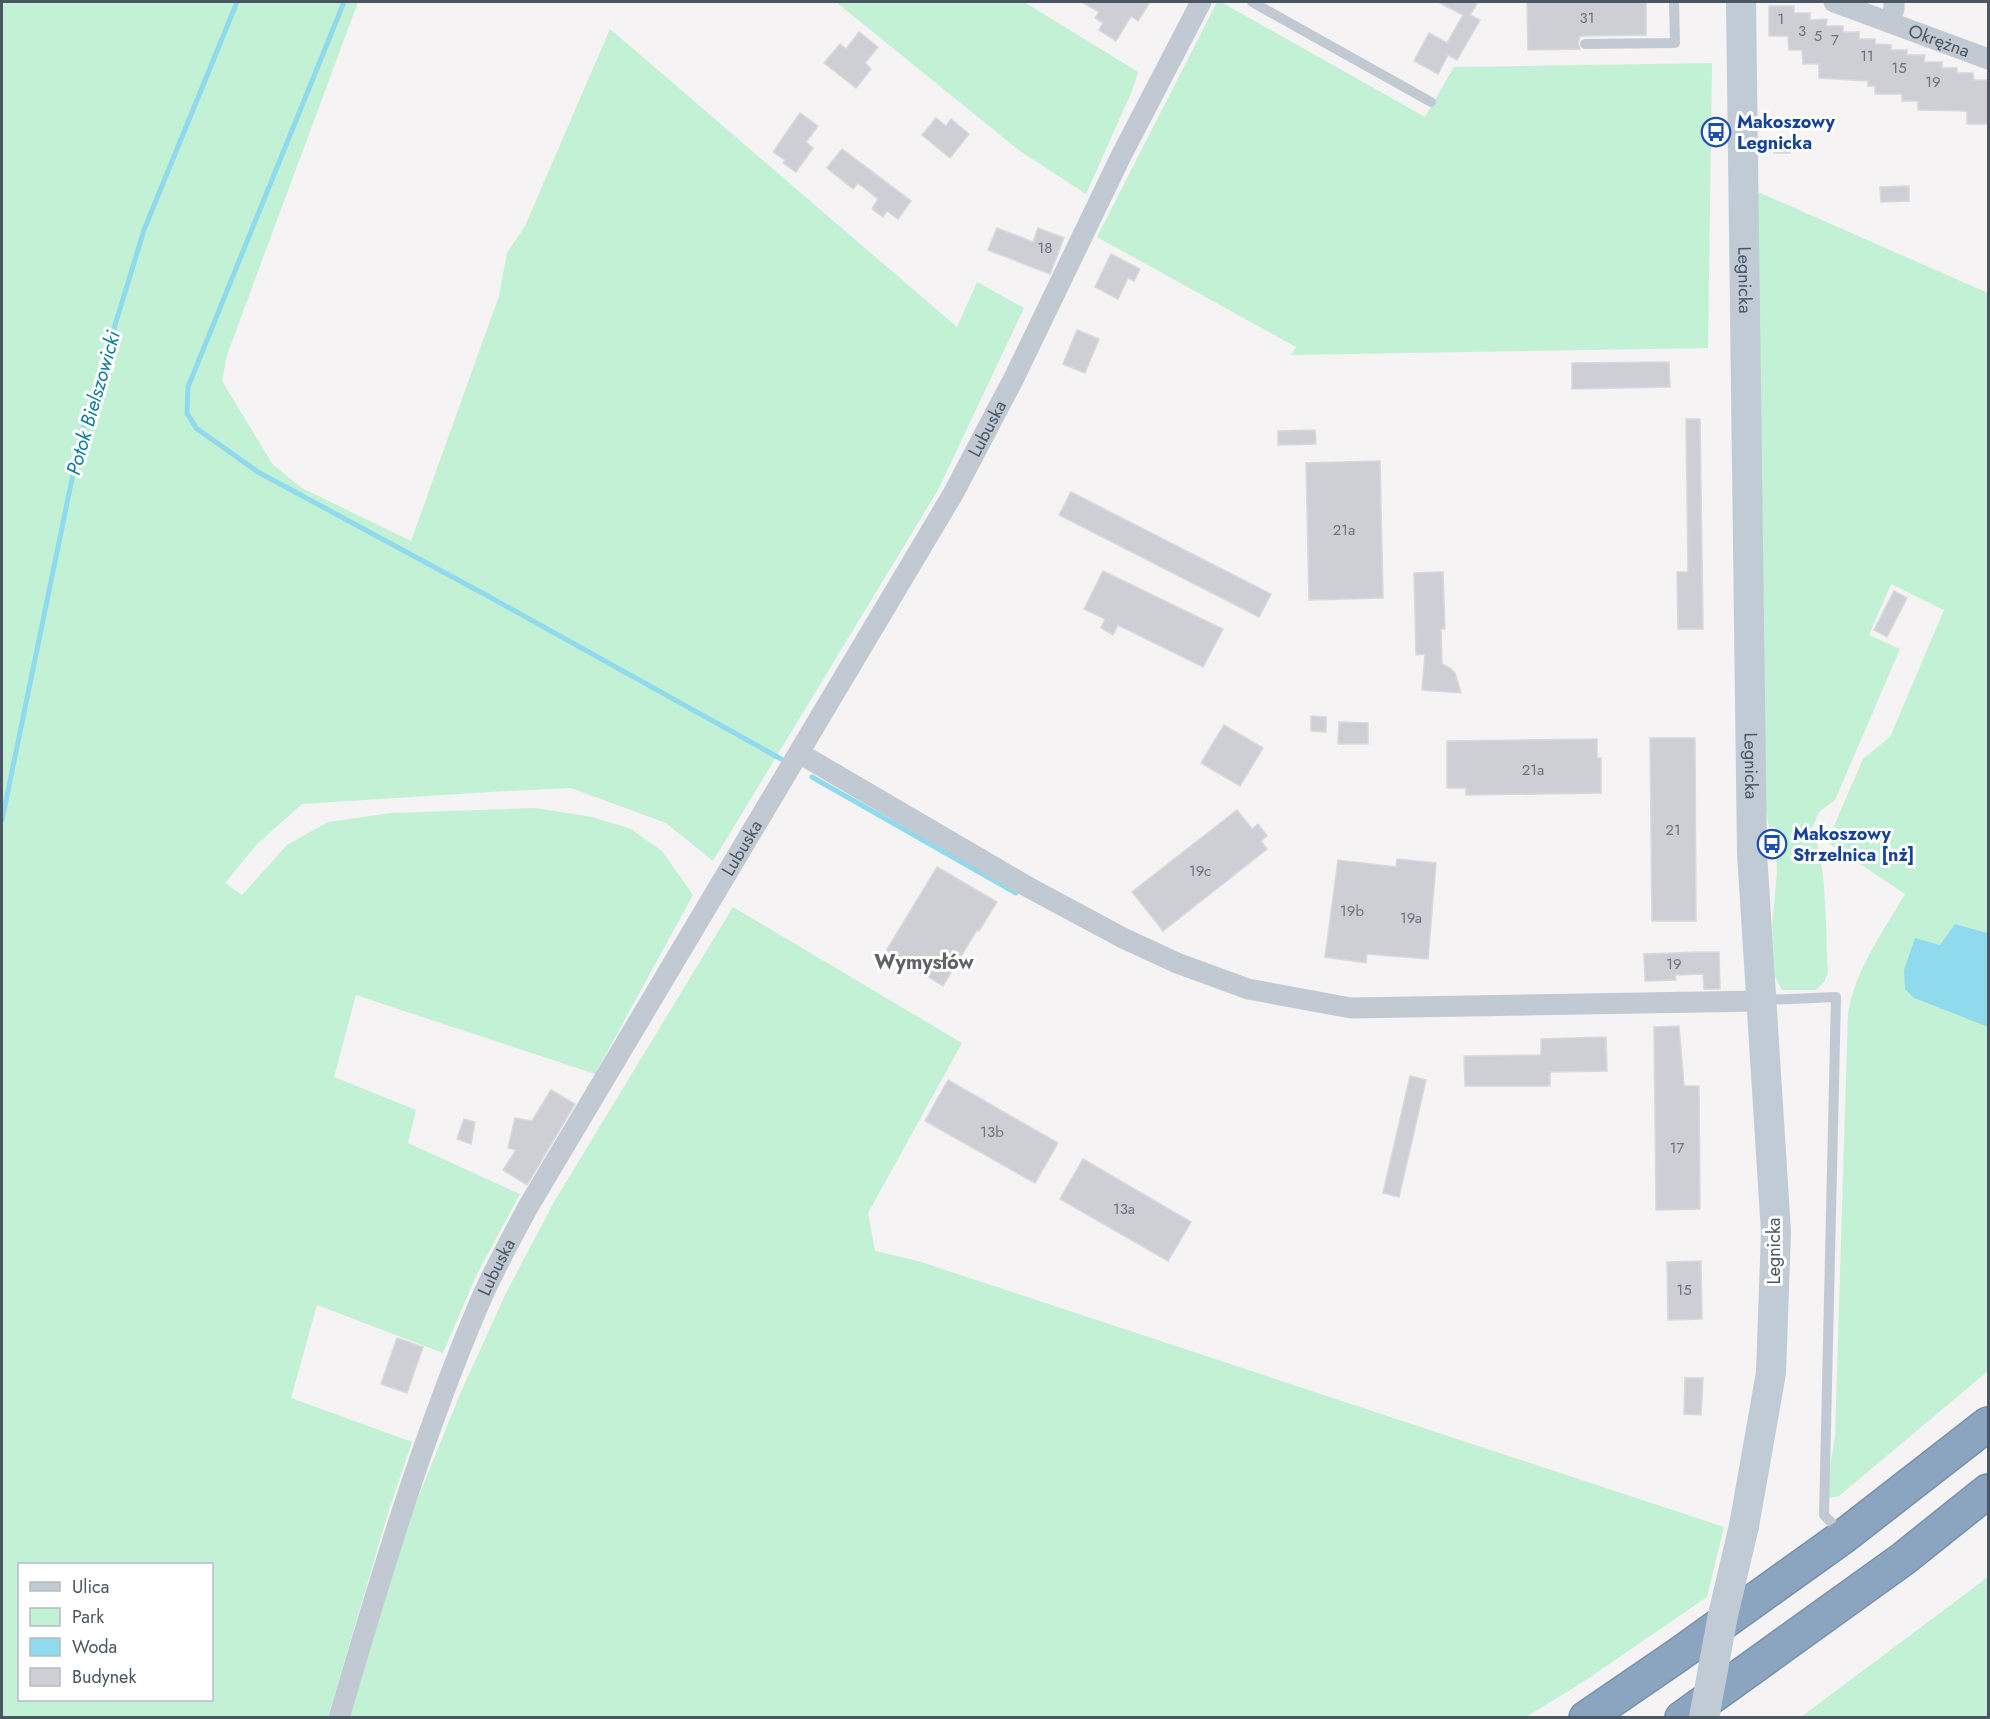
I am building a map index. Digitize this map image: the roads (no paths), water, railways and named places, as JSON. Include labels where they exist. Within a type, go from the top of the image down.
[{"type":"highway","points":[[1586,1718],[1844,1536],[1989,1424]]},
{"type":"highway","points":[[1682,1718],[1903,1559],[1989,1491]]},
{"type":"main road","name":"Legnicka","points":[[1704,1718],[1710,1677],[1744,1526],[1771,1373],[1776,1232],[1752,853],[1741,2]]},
{"type":"street","name":"Lubuska","points":[[339,1718],[391,1543],[433,1422],[476,1312],[499,1261],[528,1207],[953,494],[999,409],[1121,156],[1201,2]]},
{"type":"street","name":"Okrężna","points":[[1834,2],[1989,59]]},
{"type":"street","name":"Okrężna","points":[[1889,22],[1894,2]]},
{"type":"street","points":[[799,753],[1028,887],[1112,932],[1177,963],[1248,989],[1351,1008],[1760,1000]]},
{"type":"lane","points":[[1252,2],[1431,102]]},
{"type":"lane","points":[[1585,44],[1675,43],[1674,2]]},
{"type":"lane","points":[[1760,1000],[1836,997],[1824,1515],[1844,1536]]},
{"type":"water","points":[[1955,924],[1988,933],[1988,1027],[1914,998],[1905,989],[1904,970],[1915,938],[1940,945]]},
{"type":"waterway","name":"Potok Bielszowicki","points":[[2,820],[80,440],[144,230],[237,2]]},
{"type":"waterway","points":[[344,2],[188,387],[187,413],[196,428],[258,472],[486,595],[783,760]]},
{"type":"waterway","points":[[812,777],[1016,893]]},
{"type":"place","name":"Makoszowy Legnicka","points":[[1716,132]]},
{"type":"place","name":"Makoszowy Strzelnica [nż]","points":[[1772,844]]},
{"type":"district","name":"Wymysłów","points":[[924,962]]}]
